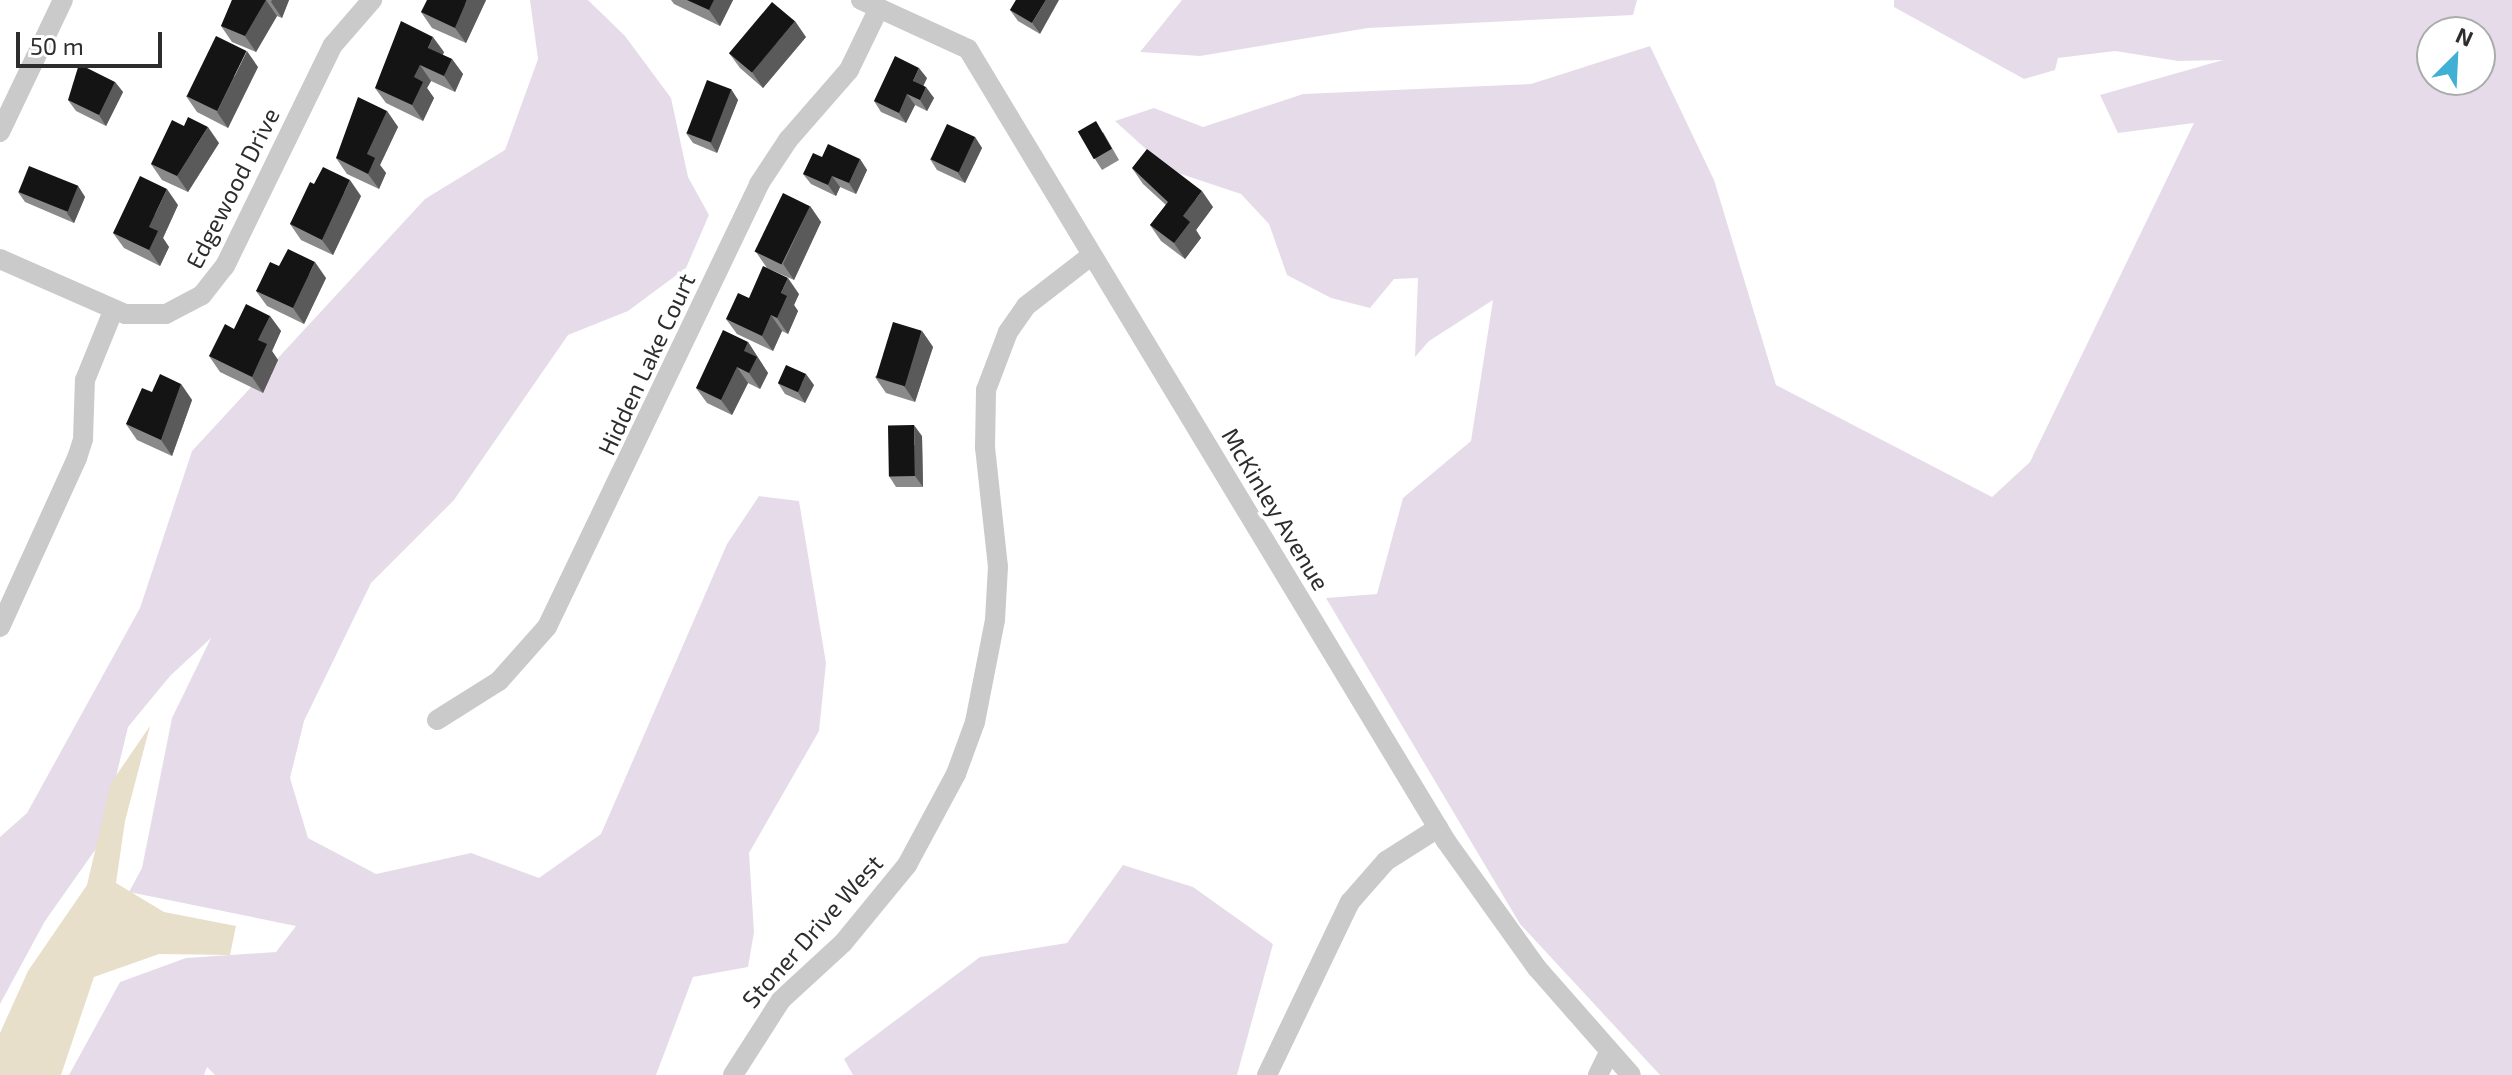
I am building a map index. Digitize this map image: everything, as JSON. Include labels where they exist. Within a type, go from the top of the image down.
[{"type":"street","points":[[0,132],[63,0]]},
{"type":"street","name":"Edgewood Drive","points":[[0,259],[113,311],[166,314],[186,306],[216,281],[333,45],[372,0]]},
{"type":"street","name":"McKinley Avenue","points":[[870,4],[968,49],[1438,828],[1537,968],[1631,1075]]},
{"type":"street","name":"Hidden Lake Court","points":[[437,720],[499,681],[547,627],[759,184],[788,140],[849,70],[870,4]]},
{"type":"street","name":"Stoner Drive West","points":[[733,1075],[781,1000],[843,943],[899,875],[956,774],[975,722],[995,620],[998,567],[985,448],[986,390],[1001,346],[1026,306],[1092,255]]},
{"type":"street","points":[[0,627],[77,458],[83,439],[85,380],[113,311]]},
{"type":"street","points":[[1267,1075],[1350,902],[1386,861],[1438,828]]},
{"type":"street","points":[[1598,1075],[1609,1052]]},
{"type":"shaded area","points":[[530,0],[588,0],[625,36],[671,98],[688,177],[709,215],[686,268],[628,311],[568,335],[454,500],[371,583],[304,721],[290,778],[308,838],[376,874],[471,853],[539,878],[601,834],[727,544],[759,496],[799,501],[826,663],[819,731],[749,853],[754,932],[748,967],[693,977],[656,1075],[215,1075],[207,1067],[204,1075],[69,1075],[120,982],[186,958],[276,952],[296,926],[129,892],[142,868],[172,718],[211,638],[170,676],[128,727],[100,843],[45,921],[0,1004],[0,837],[27,813],[140,608],[192,451],[425,199],[505,150],[538,59]]},
{"type":"shaded area","points":[[1182,0],[1637,0],[1633,15],[1368,28],[1200,56],[1140,52]]},
{"type":"shaded area","points":[[1894,0],[2512,0],[2512,1075],[1660,1075],[1520,924],[1326,598],[1377,594],[1403,498],[1471,441],[1493,300],[1429,341],[1415,357],[1418,278],[1394,279],[1370,308],[1331,298],[1287,275],[1269,224],[1241,194],[1169,170],[1115,121],[1154,108],[1203,127],[1303,94],[1531,84],[1650,46],[1714,180],[1776,385],[1992,497],[2030,462],[2194,123],[2118,133],[2100,95],[2223,60],[2178,61],[2115,51],[2058,58],[2055,70],[2024,79],[1894,7]]},
{"type":"shaded area","points":[[150,726],[125,821],[116,883],[164,912],[236,926],[230,955],[159,954],[94,977],[61,1075],[0,1075],[0,1033],[28,971],[87,885],[111,783]]},
{"type":"shaded area","points":[[1123,865],[1193,887],[1273,944],[1237,1075],[853,1075],[844,1059],[980,957],[1067,943]]},
{"type":"building","points":[[232,0],[266,0],[245,36],[221,26]]},
{"type":"building","points":[[427,0],[467,0],[455,28],[421,12]]},
{"type":"building","points":[[687,0],[714,0],[709,10]]},
{"type":"building","points":[[1016,0],[1046,0],[1032,23],[1010,10]]},
{"type":"building","points":[[772,2],[795,21],[752,73],[729,53]]},
{"type":"building","points":[[401,21],[433,37],[428,48],[452,59],[444,76],[420,65],[414,77],[423,82],[412,105],[375,88]]},
{"type":"building","points":[[216,36],[247,51],[217,111],[187,96]]},
{"type":"building","points":[[895,56],[919,68],[913,81],[926,87],[920,100],[907,94],[899,113],[874,101]]},
{"type":"building","points":[[79,64],[115,82],[99,115],[68,100]]},
{"type":"building","points":[[707,80],[731,89],[711,143],[687,133]]},
{"type":"building","points":[[358,97],[387,111],[367,154],[375,158],[368,174],[336,158]]},
{"type":"building","points":[[188,117],[208,127],[177,176],[151,164],[172,120],[184,126]]},
{"type":"building","points":[[1096,121],[1112,149],[1094,159],[1078,132]]},
{"type":"building","points":[[947,124],[975,137],[959,172],[931,159]]},
{"type":"building","points":[[828,144],[860,159],[849,183],[832,176],[828,185],[803,174],[813,153],[822,157]]},
{"type":"building","points":[[1147,149],[1202,191],[1183,216],[1190,222],[1174,243],[1150,225],[1168,202],[1132,168]]},
{"type":"building","points":[[29,166],[78,186],[68,212],[19,192]]},
{"type":"building","points":[[323,167],[350,180],[322,240],[290,224],[310,182],[314,184]]},
{"type":"building","points":[[140,176],[167,189],[149,227],[158,231],[149,250],[113,233]]},
{"type":"building","points":[[783,193],[810,206],[781,265],[755,251]]},
{"type":"building","points":[[288,249],[315,262],[293,308],[256,291],[270,262],[279,266]]},
{"type":"building","points":[[763,266],[788,278],[781,293],[787,296],[777,318],[771,315],[762,336],[726,319],[738,293],[749,298]]},
{"type":"building","points":[[246,304],[270,316],[258,340],[267,344],[252,377],[209,356],[225,324],[234,329]]},
{"type":"building","points":[[893,322],[922,331],[905,386],[876,377]]},
{"type":"building","points":[[723,330],[748,342],[744,351],[757,357],[749,373],[737,367],[721,400],[696,388]]},
{"type":"building","points":[[786,365],[806,374],[798,392],[778,383]]},
{"type":"building","points":[[160,374],[181,384],[161,440],[126,424],[142,388],[152,392]]},
{"type":"building","points":[[888,425],[914,425],[915,476],[889,476]]}]
